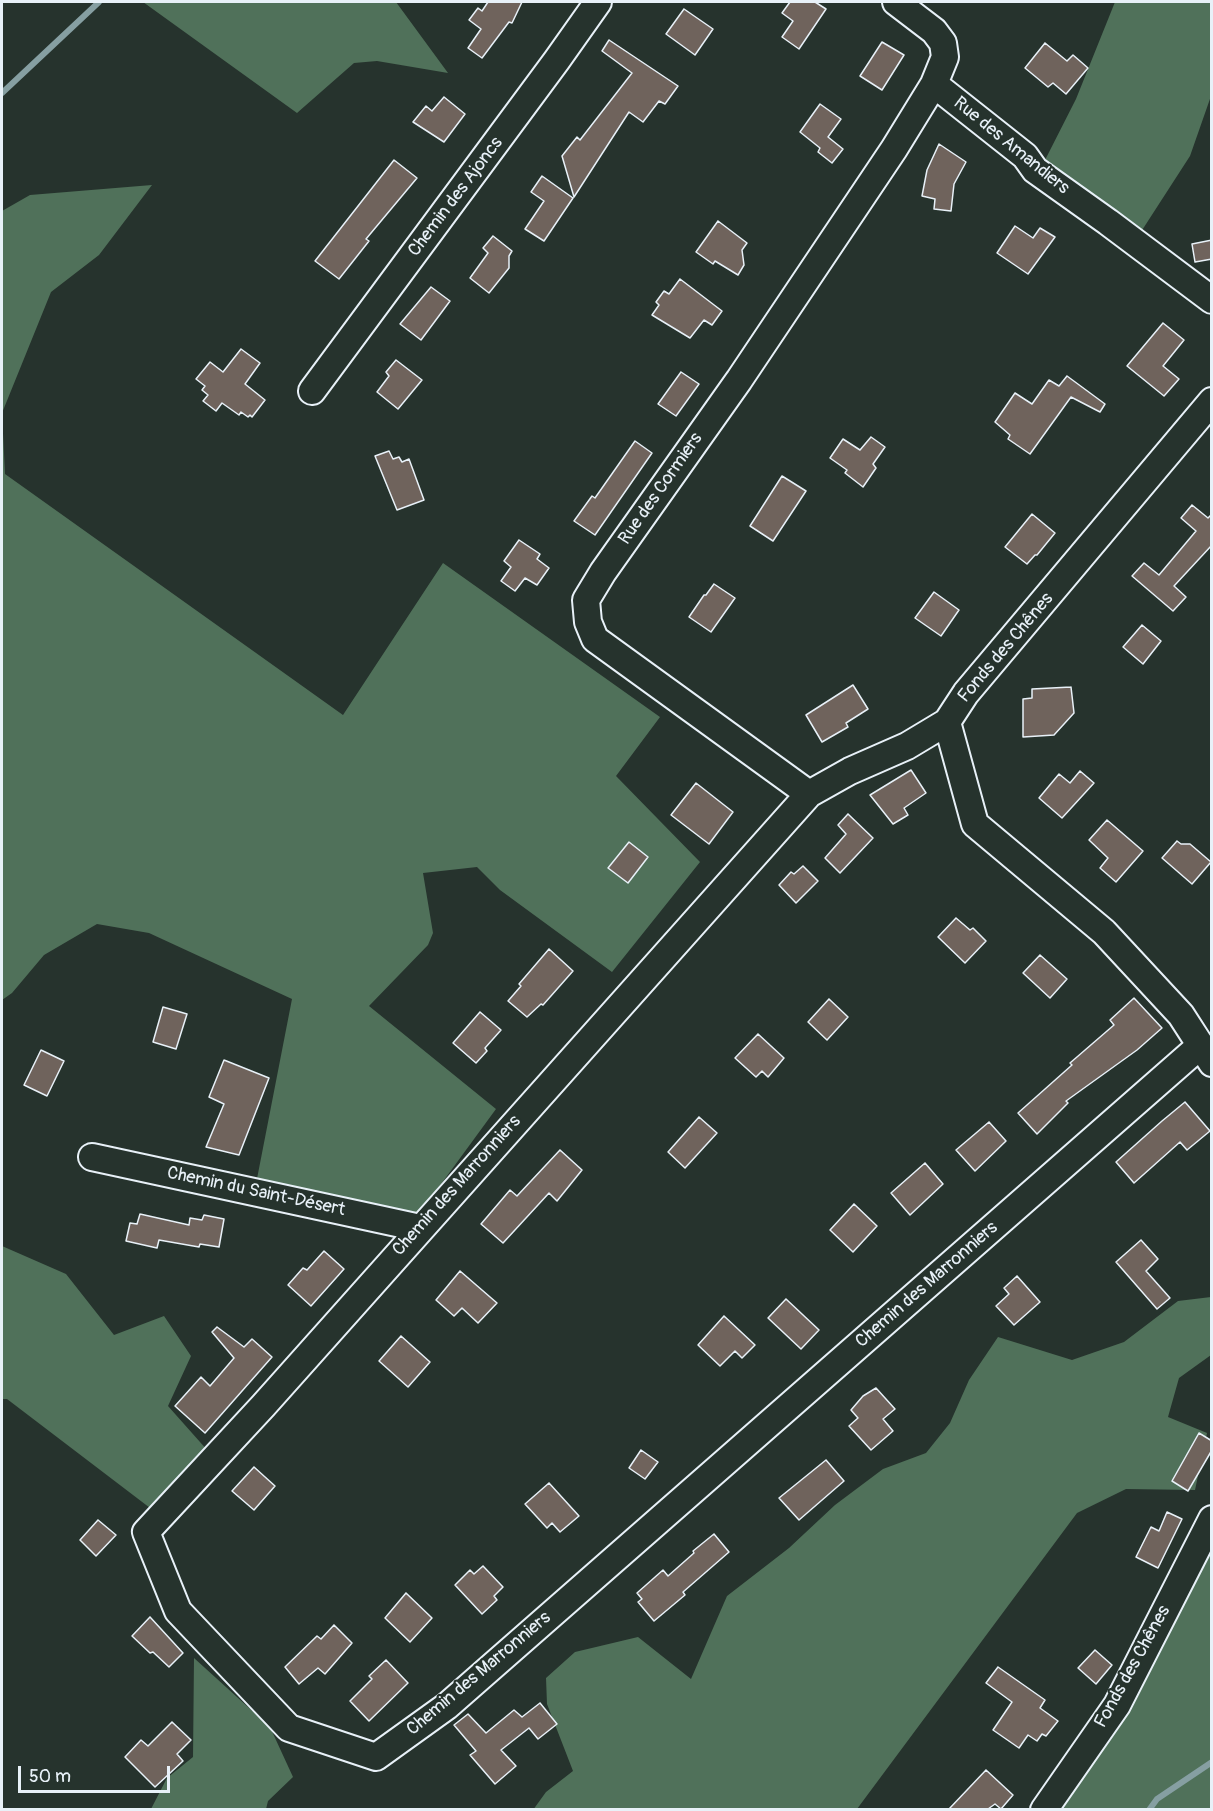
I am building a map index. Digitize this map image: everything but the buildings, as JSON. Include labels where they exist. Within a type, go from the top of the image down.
[{"type":"street","name":"Chemin des Ajoncs","points":[[312,391],[598,2]]},
{"type":"street","name":"Rue des Cormiers","points":[[808,794],[595,639],[588,622],[586,600],[603,572],[739,380],[894,149],[934,84],[945,57],[943,44],[934,31],[896,2]]},
{"type":"street","name":"Rue des Amandiers","points":[[934,84],[1025,156],[1035,171],[1212,300]]},
{"type":"street","name":"Fonds des Chênes","points":[[1206,1053],[1181,1015],[1104,932],[975,824],[947,722],[966,693],[1212,401]]},
{"type":"street","points":[[808,794],[850,771],[907,746],[947,722]]},
{"type":"street","name":"Chemin des Marronniers","points":[[808,794],[262,1406],[146,1532],[178,1611],[289,1728],[376,1757],[447,1706],[1206,1053]]},
{"type":"street","name":"Chemin du Saint-Désert","points":[[93,1157],[420,1228]]},
{"type":"street","name":"Fonds des Chênes","points":[[1044,1809],[1117,1705],[1212,1519]]},
{"type":"green space","points":[[143,2],[396,2],[448,73],[377,61],[354,63],[297,113]]},
{"type":"green space","points":[[1115,2],[1211,2],[1211,96],[1190,156],[1137,238],[1043,164],[1076,99]]},
{"type":"green space","points":[[152,185],[99,255],[51,292],[2,413],[2,211],[30,195]]},
{"type":"green space","points":[[2,413],[5,474],[343,715],[443,563],[660,717],[616,776],[700,862],[612,972],[500,890],[477,867],[423,873],[433,933],[428,945],[369,1006],[496,1109],[414,1221],[255,1189],[292,999],[149,933],[97,924],[44,955],[12,993],[2,1000]]},
{"type":"green space","points":[[2,1246],[66,1274],[114,1335],[164,1316],[191,1356],[168,1406],[208,1451],[154,1511],[7,1399],[2,1399]]},
{"type":"green space","points":[[1211,1297],[1211,1355],[1179,1378],[1168,1417],[1207,1433],[1195,1490],[1126,1489],[1077,1513],[857,1809],[533,1810],[546,1792],[573,1771],[547,1704],[546,1678],[575,1652],[638,1637],[691,1679],[727,1596],[789,1548],[835,1505],[883,1469],[926,1453],[950,1423],[969,1380],[998,1337],[1072,1360],[1124,1342],[1178,1301]]},
{"type":"green space","points":[[1211,1549],[1211,1809],[1059,1810],[1112,1728]]},
{"type":"green space","points":[[194,1658],[270,1727],[293,1777],[268,1801],[266,1809],[151,1809],[167,1778],[193,1757]]},
{"type":"waterway","points":[[2,93],[99,2]]},
{"type":"waterway","points":[[1149,1810],[1157,1799],[1212,1762]]}]
